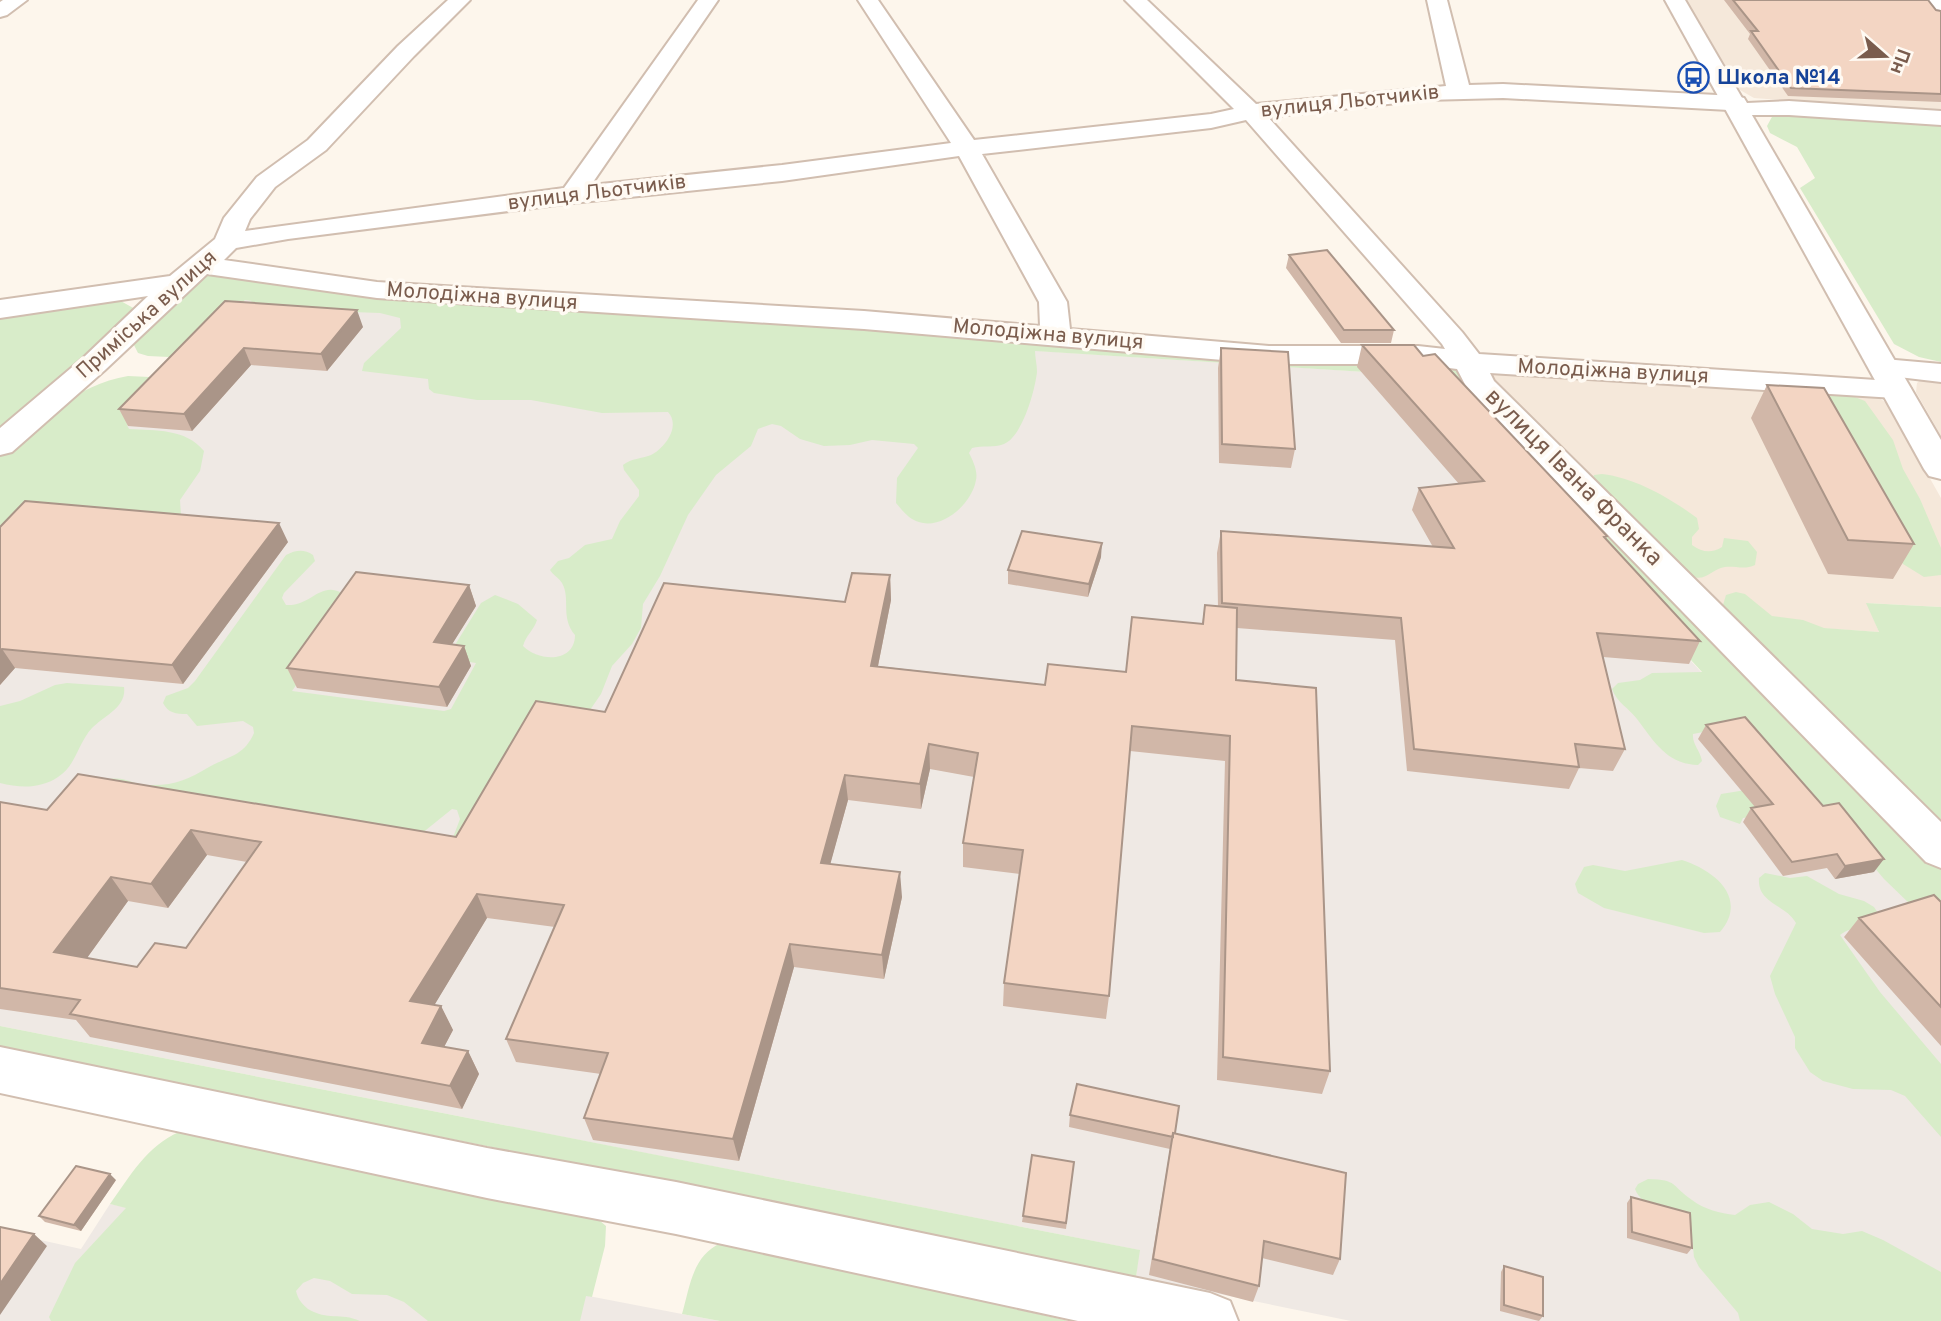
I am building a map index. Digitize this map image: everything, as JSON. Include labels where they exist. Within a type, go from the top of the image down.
[{"type":"street","points":[[0,11],[17,0]]},
{"type":"street","name":"Приміська вулиця","points":[[0,445],[94,364],[178,283],[227,242],[237,218],[266,183],[317,145],[406,51],[460,0]]},
{"type":"street","points":[[572,195],[708,0]]},
{"type":"street","points":[[868,0],[967,148],[1053,302],[1056,337]]},
{"type":"street","name":"вулиця Івана Франка","points":[[1135,0],[1251,112],[1469,361],[1480,385],[1941,850]]},
{"type":"street","points":[[1437,0],[1459,90]]},
{"type":"street","points":[[1675,0],[1941,469]]},
{"type":"street","points":[[1930,0],[1941,12]]},
{"type":"street","name":"вулиця Льотчиків","points":[[227,242],[288,231],[572,195],[793,172],[967,148],[1211,121],[1251,112],[1459,90],[1941,118]]},
{"type":"street","name":"Молодіжна вулиця","points":[[202,265],[377,290],[864,320],[1269,355],[1418,355],[1469,361],[1890,379],[1941,373]]},
{"type":"street","points":[[0,309],[178,283]]},
{"type":"street","points":[[0,1070],[487,1173],[676,1208],[1210,1321]]},
{"type":"shaded area","points":[[1686,0],[1925,0],[1941,17],[1941,113],[1754,98],[1740,90]]},
{"type":"shaded area","points":[[245,300],[1429,376],[1941,933],[1941,1321],[1351,1321],[1136,1277],[1139,1250],[0,1026],[0,559]]},
{"type":"shaded area","points":[[1489,375],[1863,392],[1879,398],[1888,404],[1941,498],[1941,607],[1867,603],[1879,632],[1727,622],[1508,404]]},
{"type":"shaded area","points":[[1941,376],[1941,436],[1916,392],[1917,383],[1923,377]]},
{"type":"shaded area","points":[[110,1204],[720,1321],[0,1321],[0,1231],[81,1249]]},
{"type":"green space","points":[[1786,113],[1941,123],[1941,362],[1919,357],[1894,344],[1800,188],[1815,178],[1797,147],[1770,133],[1767,126],[1773,115]]},
{"type":"green space","points":[[216,273],[1458,364],[1941,865],[1941,934],[1884,879],[1833,818],[1789,810],[1743,818],[1740,824],[1720,817],[1716,806],[1721,794],[1746,790],[1729,727],[1693,734],[1702,761],[1698,765],[1687,764],[1669,756],[1655,743],[1612,689],[1618,683],[1640,680],[1652,673],[1702,672],[1429,376],[1035,351],[1037,372],[1034,390],[1022,423],[1011,440],[1004,444],[972,448],[969,453],[975,466],[976,477],[973,489],[954,514],[935,523],[916,521],[896,503],[897,478],[918,448],[914,444],[872,440],[850,445],[824,446],[800,439],[781,426],[772,424],[758,429],[751,446],[716,475],[688,515],[660,576],[643,604],[641,628],[632,644],[612,666],[601,694],[590,710],[449,848],[460,819],[457,810],[452,809],[421,834],[107,780],[118,779],[148,785],[173,783],[194,775],[246,746],[254,733],[253,727],[243,721],[197,726],[187,714],[173,712],[163,703],[166,696],[188,688],[195,681],[286,555],[293,552],[310,553],[315,561],[284,593],[282,598],[286,605],[296,604],[327,590],[343,594],[354,603],[292,691],[444,711],[451,709],[476,663],[463,661],[450,653],[481,603],[495,595],[518,604],[537,620],[523,646],[546,657],[563,655],[569,651],[575,635],[568,622],[565,589],[550,570],[558,561],[569,558],[585,545],[612,539],[620,521],[639,496],[639,490],[623,465],[656,452],[666,442],[672,430],[672,418],[668,412],[602,413],[531,400],[477,400],[434,393],[429,389],[428,379],[362,371],[364,363],[401,328],[400,318],[380,313],[242,308],[252,301],[245,300],[190,358],[138,353],[132,341],[204,277]]},
{"type":"green space","points":[[119,300],[135,309],[0,437],[0,309]]},
{"type":"green space","points":[[128,376],[171,378],[127,425],[129,429],[179,434],[204,451],[200,471],[180,500],[181,515],[0,559],[0,456],[28,430],[74,396],[91,387]]},
{"type":"green space","points":[[1794,392],[1847,394],[1865,401],[1893,440],[1903,469],[1920,499],[1941,548],[1941,575],[1924,577],[1903,564],[1844,459]]},
{"type":"green space","points":[[1602,474],[1652,490],[1697,518],[1699,529],[1692,537],[1692,545],[1699,549],[1718,549],[1722,547],[1724,538],[1748,541],[1757,552],[1755,565],[1744,568],[1725,567],[1706,576],[1692,577],[1591,483],[1594,475]]},
{"type":"green space","points":[[1736,592],[1745,594],[1772,616],[1803,620],[1824,628],[1879,632],[1866,603],[1941,607],[1941,836],[1727,614],[1723,605],[1726,595]]},
{"type":"green space","points":[[67,683],[124,687],[124,694],[118,706],[87,734],[69,767],[58,777],[44,784],[30,786],[0,783],[0,706]]},
{"type":"green space","points":[[1682,860],[1706,871],[1724,887],[1731,908],[1728,920],[1720,932],[1704,933],[1604,908],[1578,893],[1575,884],[1584,867],[1593,865],[1625,871]]},
{"type":"green space","points":[[1765,873],[1790,878],[1807,876],[1839,894],[1864,901],[1874,907],[1880,916],[1864,926],[1840,935],[1880,992],[1941,1064],[1941,1137],[1905,1096],[1891,1090],[1853,1089],[1823,1081],[1810,1072],[1795,1048],[1795,1037],[1775,994],[1770,976],[1796,923],[1763,893],[1759,878]]},
{"type":"green space","points":[[0,1026],[1140,1250],[1136,1277],[0,1048]]},
{"type":"green space","points":[[179,1132],[593,1215],[606,1226],[605,1246],[592,1297],[586,1296],[580,1321],[428,1321],[404,1302],[387,1295],[352,1294],[330,1281],[314,1278],[303,1283],[296,1291],[308,1309],[322,1315],[360,1321],[51,1321],[49,1317],[75,1263],[126,1208],[110,1204],[148,1154]]},
{"type":"green space","points":[[1648,1179],[1670,1182],[1697,1203],[1718,1212],[1735,1215],[1750,1205],[1769,1202],[1793,1214],[1812,1229],[1843,1234],[1862,1231],[1883,1240],[1941,1272],[1941,1321],[1740,1321],[1738,1313],[1699,1267],[1694,1257],[1690,1220],[1658,1209],[1639,1196],[1635,1189],[1638,1184]]},
{"type":"green space","points":[[721,1243],[1069,1321],[720,1321],[682,1314],[698,1264],[711,1249]]},
{"type":"building","points":[[1733,0],[1928,0],[1936,10],[1941,11],[1941,94],[1791,88],[1751,31],[1758,31]]},
{"type":"building","points":[[1327,250],[1394,330],[1344,330],[1289,255]]},
{"type":"building","points":[[225,301],[357,310],[321,354],[244,348],[184,414],[119,409]]},
{"type":"building","points":[[1362,345],[1414,345],[1423,356],[1435,354],[1607,536],[1604,537],[1700,641],[1597,633],[1625,749],[1575,744],[1579,767],[1414,749],[1401,618],[1222,603],[1221,531],[1454,548],[1419,488],[1484,481]]},
{"type":"building","points":[[1221,348],[1288,352],[1295,449],[1222,444]]},
{"type":"building","points":[[1767,385],[1824,388],[1914,544],[1848,540]]},
{"type":"building","points":[[25,501],[279,523],[172,665],[2,649],[0,651],[0,527]]},
{"type":"building","points":[[1022,531],[1102,543],[1089,584],[1008,570]]},
{"type":"building","points":[[356,572],[469,585],[434,642],[464,646],[439,687],[287,668]]},
{"type":"building","points":[[852,573],[890,575],[871,666],[1045,685],[1048,664],[1126,672],[1132,617],[1203,624],[1205,605],[1237,608],[1236,680],[1316,688],[1330,1071],[1223,1057],[1230,736],[1132,726],[1109,996],[1004,983],[1023,850],[963,843],[978,753],[929,744],[920,784],[845,775],[821,863],[900,872],[882,955],[790,944],[733,1139],[584,1118],[608,1053],[506,1039],[564,905],[477,894],[410,1001],[441,1006],[422,1043],[468,1051],[450,1086],[70,1014],[80,1000],[0,988],[0,802],[47,810],[78,774],[456,837],[536,701],[605,712],[664,583],[845,602]],"holes":[[[191,830],[261,842],[186,948],[155,943],[137,967],[54,952],[111,877],[151,884]]]},
{"type":"building","points":[[1745,717],[1823,806],[1839,803],[1884,859],[1845,866],[1837,854],[1792,862],[1751,808],[1773,804],[1706,725]]},
{"type":"building","points":[[1934,895],[1941,902],[1941,1007],[1859,918]]},
{"type":"building","points":[[1077,1084],[1179,1106],[1173,1137],[1070,1115]]},
{"type":"building","points":[[1173,1133],[1346,1173],[1340,1259],[1264,1241],[1259,1286],[1153,1259]]},
{"type":"building","points":[[1032,1155],[1074,1162],[1066,1223],[1023,1216]]},
{"type":"building","points":[[76,1166],[110,1174],[74,1225],[39,1216]]},
{"type":"building","points":[[1631,1197],[1690,1213],[1692,1248],[1632,1232]]},
{"type":"building","points":[[0,1227],[34,1234],[0,1284]]},
{"type":"building","points":[[1504,1266],[1543,1277],[1543,1316],[1504,1305]]},
{"type":"place","name":"Школа №14","points":[[1694,78]]}]
